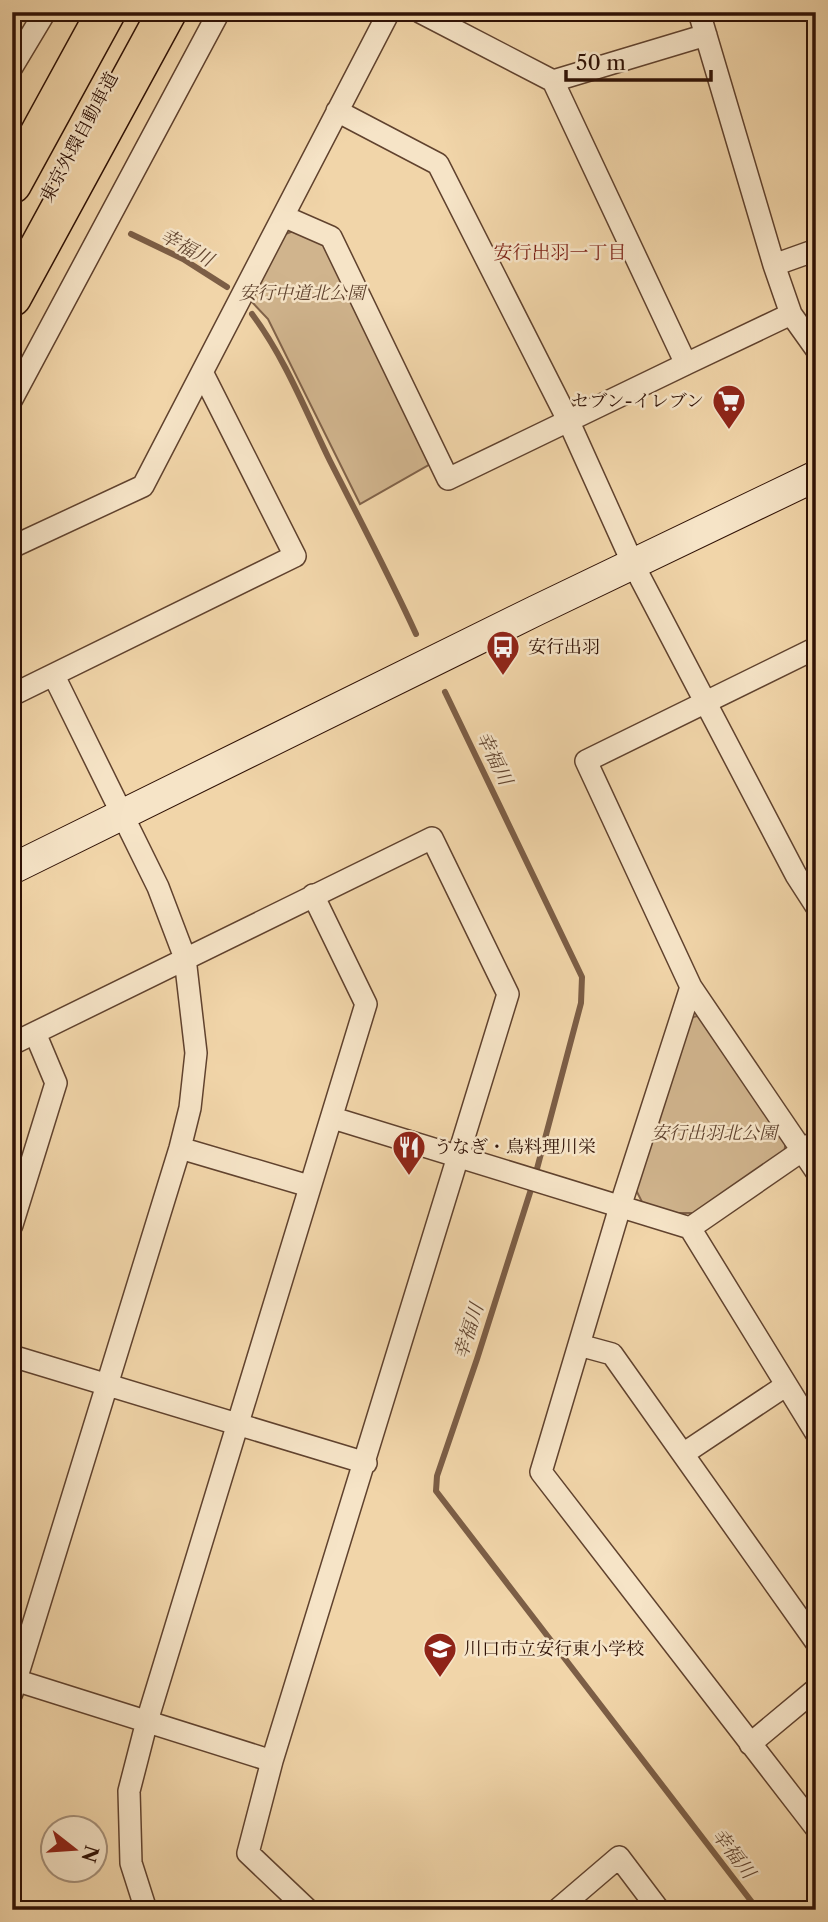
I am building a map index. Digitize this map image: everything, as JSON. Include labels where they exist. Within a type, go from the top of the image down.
[{"type":"highway","points":[[18,134],[84,12]]},
{"type":"highway","name":"東京外環自動車道","points":[[12,184],[106,12]]},
{"type":"highway","name":"東京外環自動車道","points":[[12,261],[147,12]]},
{"type":"highway","points":[[12,297],[167,12]]},
{"type":"highway","points":[[12,308],[86,159]]},
{"type":"street","points":[[12,67],[45,12]]},
{"type":"street","points":[[12,399],[219,12]]},
{"type":"street","points":[[12,547],[143,486],[389,12]]},
{"type":"street","points":[[420,12],[554,81],[685,364]]},
{"type":"street","points":[[699,12],[791,314],[816,349]]},
{"type":"street","points":[[554,81],[706,36]]},
{"type":"street","points":[[337,111],[438,164],[568,420],[633,564],[796,875],[816,906]]},
{"type":"street","points":[[283,216],[331,237],[448,479],[791,314]]},
{"type":"street","points":[[774,265],[816,250]]},
{"type":"street","points":[[12,695],[295,556],[203,374]]},
{"type":"street","points":[[12,869],[816,476]]},
{"type":"street","points":[[815,651],[586,761],[691,987],[809,1146],[816,1171]]},
{"type":"street","points":[[54,676],[158,887],[185,958],[196,1053],[190,1108],[180,1149],[14,1684],[147,1721],[272,1761]]},
{"type":"street","points":[[12,1044],[432,838],[508,994],[272,1761],[248,1853],[308,1910]]},
{"type":"street","points":[[141,1908],[131,1863],[129,1791],[147,1721],[366,1004],[313,895]]},
{"type":"street","points":[[691,987],[620,1208],[541,1472],[816,1828]]},
{"type":"street","points":[[12,1225],[56,1083],[35,1033]]},
{"type":"street","points":[[332,1118],[690,1228],[816,1433]]},
{"type":"street","points":[[690,1228],[809,1146]]},
{"type":"street","points":[[180,1149],[309,1186]]},
{"type":"street","points":[[579,1345],[612,1354],[816,1642]]},
{"type":"street","points":[[12,1356],[366,1462]]},
{"type":"street","points":[[682,1454],[785,1385]]},
{"type":"street","points":[[750,1744],[816,1689]]},
{"type":"street","points":[[557,1910],[620,1857],[659,1910]]},
{"type":"green space","name":"安行中道北公園","points":[[296,230],[325,246],[432,463],[360,504],[268,319],[251,301],[283,235]]},
{"type":"green space","name":"安行出羽北公園","points":[[704,1014],[786,1140],[784,1154],[696,1213],[676,1213],[643,1204],[636,1190],[690,1018]]},
{"type":"waterway","name":"幸福川","points":[[131,234],[183,259],[227,287]]},
{"type":"waterway","name":"幸福川","points":[[252,314],[285,367],[416,634]]},
{"type":"waterway","name":"幸福川","points":[[445,692],[582,977],[581,1003],[534,1180],[437,1476],[436,1491],[758,1910]]},
{"type":"place","name":"セブン-イレブン","points":[[729,431]]},
{"type":"place","name":"安行出羽","points":[[503,677]]},
{"type":"place","name":"うなぎ・鳥料理川栄","points":[[409,1177]]},
{"type":"place","name":"川口市立安行東小学校","points":[[440,1679]]},
{"type":"district","name":"安行出羽一丁目","points":[[560,252]]}]
